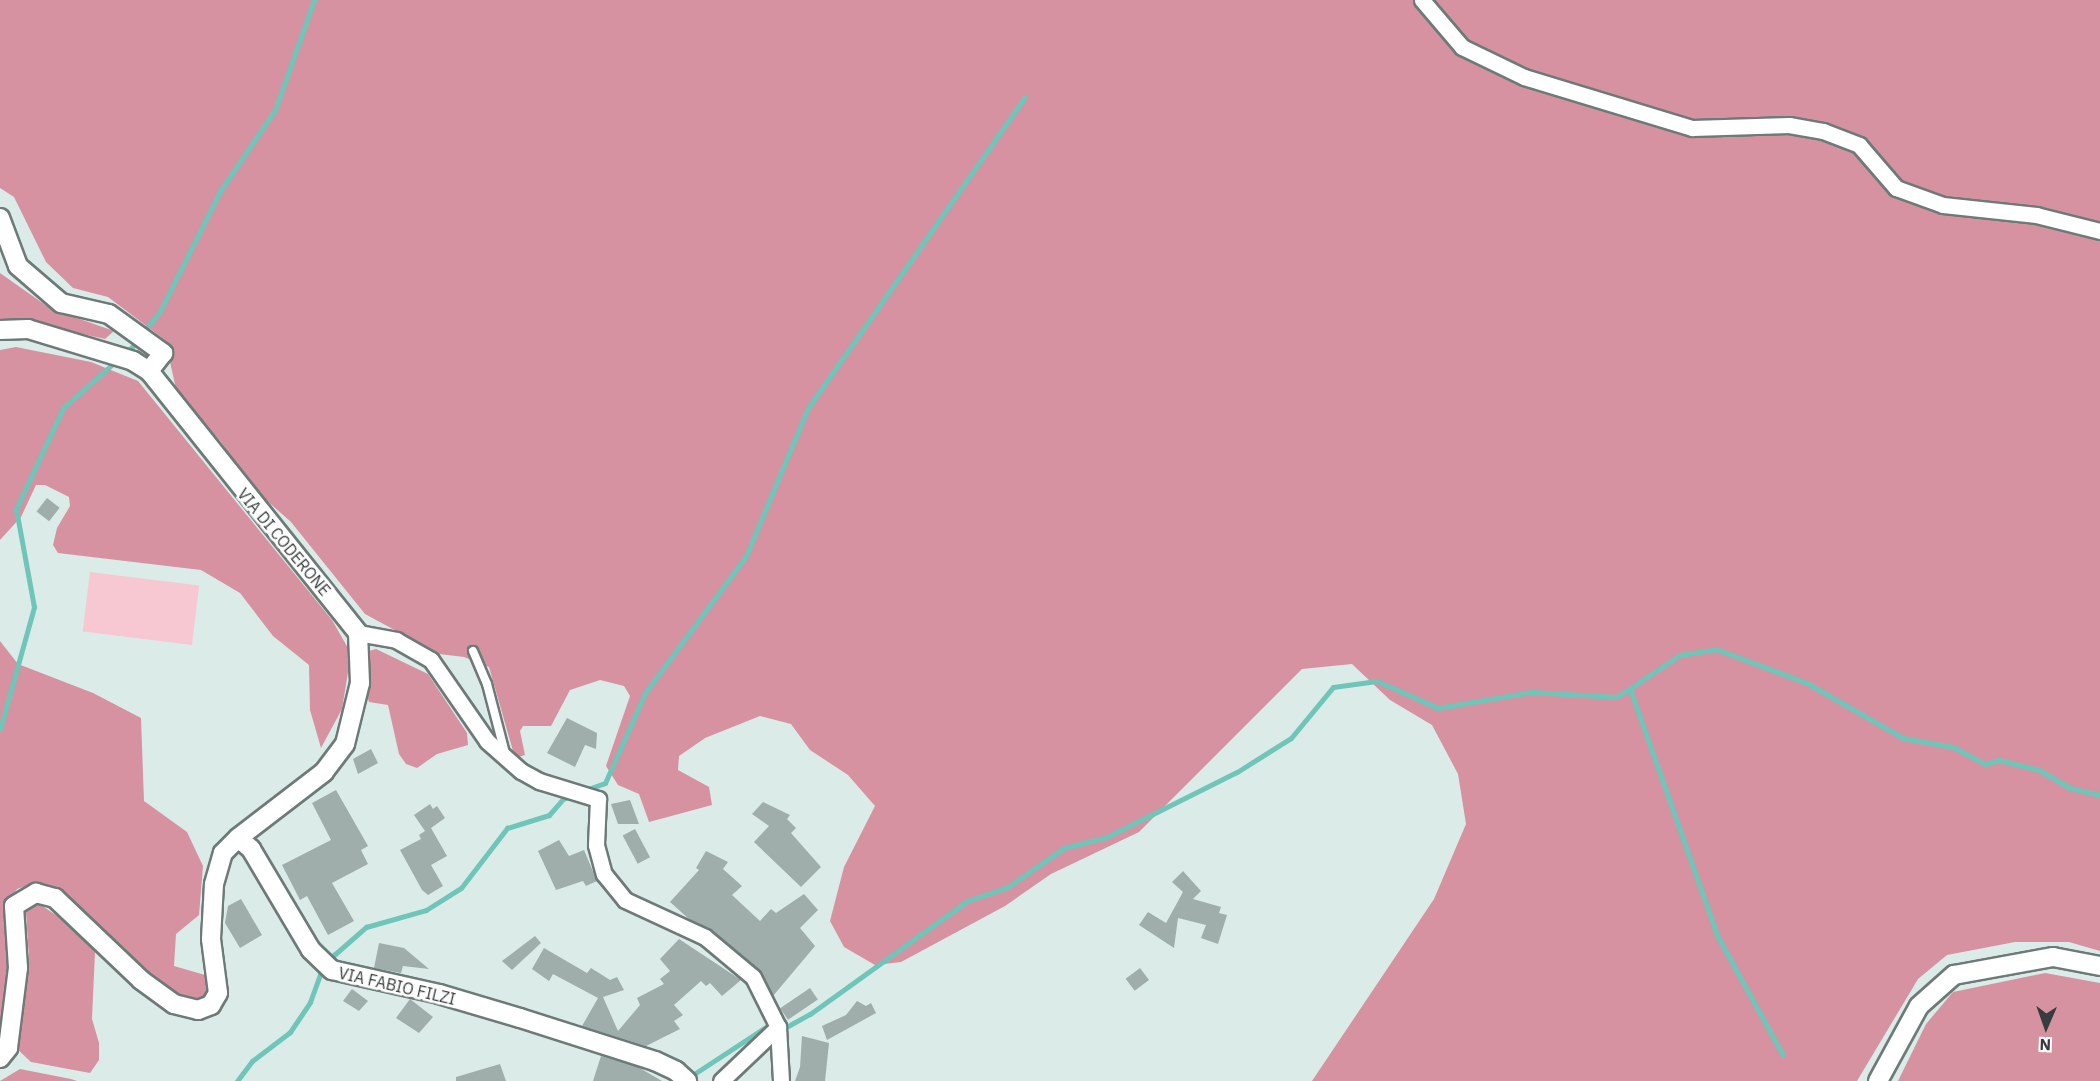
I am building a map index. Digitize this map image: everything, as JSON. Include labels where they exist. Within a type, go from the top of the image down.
[{"type":"street","points":[[1422,0],[1462,47],[1524,77],[1692,128],[1789,125],[1823,131],[1859,145],[1896,188],[1933,201],[2036,215],[2100,231]]},
{"type":"street","points":[[0,218],[18,266],[61,303],[109,314],[163,353],[149,371]]},
{"type":"street","name":"VIA DI CODERONE","points":[[0,330],[28,329],[125,358],[149,371],[358,633]]},
{"type":"street","points":[[0,1058],[8,1048],[18,968],[14,906],[36,893],[55,898],[141,980],[174,1004],[198,1010],[211,1005],[218,993],[211,939],[214,884],[223,853],[238,838],[324,772],[345,744],[360,683],[358,633],[396,640],[431,660],[487,741],[507,760],[538,781],[596,798],[600,804],[596,832],[599,859],[614,888],[644,910],[705,937],[745,969],[778,1027],[781,1081]]},
{"type":"street","name":"VIA FABIO FILZI","points":[[238,838],[251,849],[311,950],[332,970],[439,994],[520,1018],[655,1061],[676,1071],[687,1081]]},
{"type":"street","points":[[1878,1081],[1919,1006],[1954,975],[1983,967],[2053,957],[2100,966]]},
{"type":"street","points":[[721,1081],[778,1027]]},
{"type":"lane","points":[[473,651],[487,684],[507,760]]},
{"type":"shaded area","points":[[0,0],[2100,0],[2100,951],[2069,942],[2015,942],[1947,955],[1918,979],[1857,1081],[1312,1081],[1434,899],[1466,824],[1458,774],[1432,725],[1390,700],[1352,664],[1302,669],[1139,832],[1051,874],[1005,906],[901,962],[875,965],[844,947],[830,921],[844,867],[875,806],[848,775],[810,750],[791,724],[760,716],[705,738],[679,756],[678,770],[709,787],[712,805],[649,822],[639,794],[618,785],[606,766],[630,696],[624,686],[600,680],[570,690],[551,726],[523,726],[520,731],[525,755],[515,758],[489,667],[464,657],[439,654],[365,614],[291,522],[256,491],[221,442],[177,393],[165,340],[108,297],[73,288],[46,262],[14,197],[0,188]]},
{"type":"shaded area","points":[[0,273],[51,309],[114,331],[105,339],[17,319],[0,323]]},
{"type":"shaded area","points":[[16,347],[91,362],[138,381],[332,620],[348,648],[349,666],[342,709],[321,748],[310,710],[309,665],[273,636],[240,593],[201,570],[58,553],[53,545],[57,528],[70,506],[69,497],[45,485],[36,485],[21,517],[0,540],[0,350]]},
{"type":"shaded area","points":[[90,572],[199,585],[192,645],[83,632]]},
{"type":"shaded area","points":[[0,641],[18,664],[93,693],[141,718],[144,801],[187,832],[203,866],[199,915],[176,934],[174,966],[205,975],[210,998],[201,1002],[191,1001],[164,985],[52,887],[29,885],[17,889],[11,898],[11,957],[0,1038]]},
{"type":"shaded area","points":[[376,649],[428,674],[467,733],[468,745],[437,754],[417,768],[406,764],[399,754],[388,705],[369,702],[365,689],[369,651]]},
{"type":"shaded area","points":[[38,903],[69,924],[95,952],[92,1019],[99,1043],[99,1060],[90,1073],[31,1062],[15,1047],[29,959],[26,913],[31,904]]},
{"type":"shaded area","points":[[2045,973],[2100,983],[2100,1081],[1898,1081],[1926,1024],[1953,992]]},
{"type":"shaded area","points":[[20,1069],[71,1079],[77,1081],[0,1081]]},
{"type":"building","points":[[47,498],[60,508],[49,521],[37,511]]},
{"type":"building","points":[[567,718],[597,733],[596,749],[585,745],[575,767],[547,753]]},
{"type":"building","points":[[371,749],[378,763],[358,774],[353,759]]},
{"type":"building","points":[[336,790],[368,846],[361,850],[368,864],[332,883],[354,921],[328,935],[307,896],[300,900],[282,865],[331,840],[312,803]]},
{"type":"building","points":[[630,800],[639,824],[618,824],[611,804]]},
{"type":"building","points":[[763,802],[790,815],[787,819],[796,828],[791,833],[821,867],[801,887],[754,842],[769,826],[752,814]]},
{"type":"building","points":[[430,804],[433,809],[437,806],[445,818],[431,828],[447,856],[431,865],[443,886],[428,895],[422,890],[400,850],[421,839],[419,835],[425,831],[414,815]]},
{"type":"building","points":[[635,829],[650,857],[638,864],[623,836]]},
{"type":"building","points":[[559,840],[569,856],[584,850],[597,881],[586,886],[583,881],[556,890],[538,851]]},
{"type":"building","points":[[706,851],[728,862],[723,869],[742,886],[732,895],[760,921],[771,909],[776,913],[804,894],[818,910],[800,928],[815,946],[773,996],[759,970],[711,930],[689,919],[670,902],[699,870],[696,868]]},
{"type":"building","points":[[1183,871],[1201,891],[1193,899],[1221,907],[1219,913],[1227,915],[1218,944],[1201,938],[1206,925],[1178,918],[1174,948],[1139,925],[1148,912],[1166,923],[1183,892],[1172,882]]},
{"type":"building","points":[[241,899],[262,935],[240,948],[225,923],[228,906]]},
{"type":"building","points":[[535,936],[541,943],[512,970],[502,961]]},
{"type":"building","points":[[679,939],[741,980],[722,996],[710,983],[706,986],[701,981],[674,1005],[683,1015],[674,1021],[680,1029],[646,1046],[582,1026],[598,998],[553,974],[549,981],[532,969],[544,948],[587,973],[591,968],[610,980],[617,977],[624,990],[603,997],[618,1031],[640,1005],[637,998],[664,984],[660,979],[670,971],[660,959]]},
{"type":"building","points":[[379,943],[404,948],[429,969],[403,966],[401,973],[374,968]]},
{"type":"building","points":[[1140,968],[1149,980],[1135,991],[1126,979]]},
{"type":"building","points":[[810,988],[818,1000],[788,1020],[780,1008]]},
{"type":"building","points":[[352,989],[368,1001],[359,1011],[343,1001]]},
{"type":"building","points":[[410,999],[433,1017],[419,1033],[396,1018]]},
{"type":"building","points":[[857,1001],[866,1006],[871,1003],[876,1013],[827,1040],[822,1026],[846,1015]]},
{"type":"building","points":[[802,1036],[829,1043],[825,1081],[795,1081],[800,1067]]},
{"type":"building","points":[[601,1056],[638,1067],[662,1081],[593,1081]]},
{"type":"building","points":[[500,1064],[506,1081],[456,1081],[456,1077]]},
{"type":"waterway","points":[[145,330],[159,313],[220,191],[275,110],[314,0]]},
{"type":"waterway","points":[[585,790],[605,783],[645,693],[746,556],[808,408],[1025,97]]},
{"type":"waterway","points":[[124,354],[134,345]]},
{"type":"waterway","points":[[0,729],[34,607],[16,509],[63,408],[117,360]]},
{"type":"waterway","points":[[788,1026],[810,1014],[967,901],[1008,887],[1064,848],[1107,837],[1237,772],[1291,738],[1333,687],[1377,681],[1438,708],[1532,692],[1617,697],[1680,655],[1716,649],[1807,683],[1903,738],[1953,747],[1985,764],[1999,760],[2039,770],[2070,788],[2100,795]]},
{"type":"waterway","points":[[1630,689],[1718,937],[1783,1055]]},
{"type":"waterway","points":[[237,1081],[252,1061],[290,1032],[310,1002],[320,974],[334,955],[366,927],[426,910],[461,888],[507,828],[549,815],[563,799],[571,796]]},
{"type":"waterway","points":[[694,1074],[769,1025]]}]
